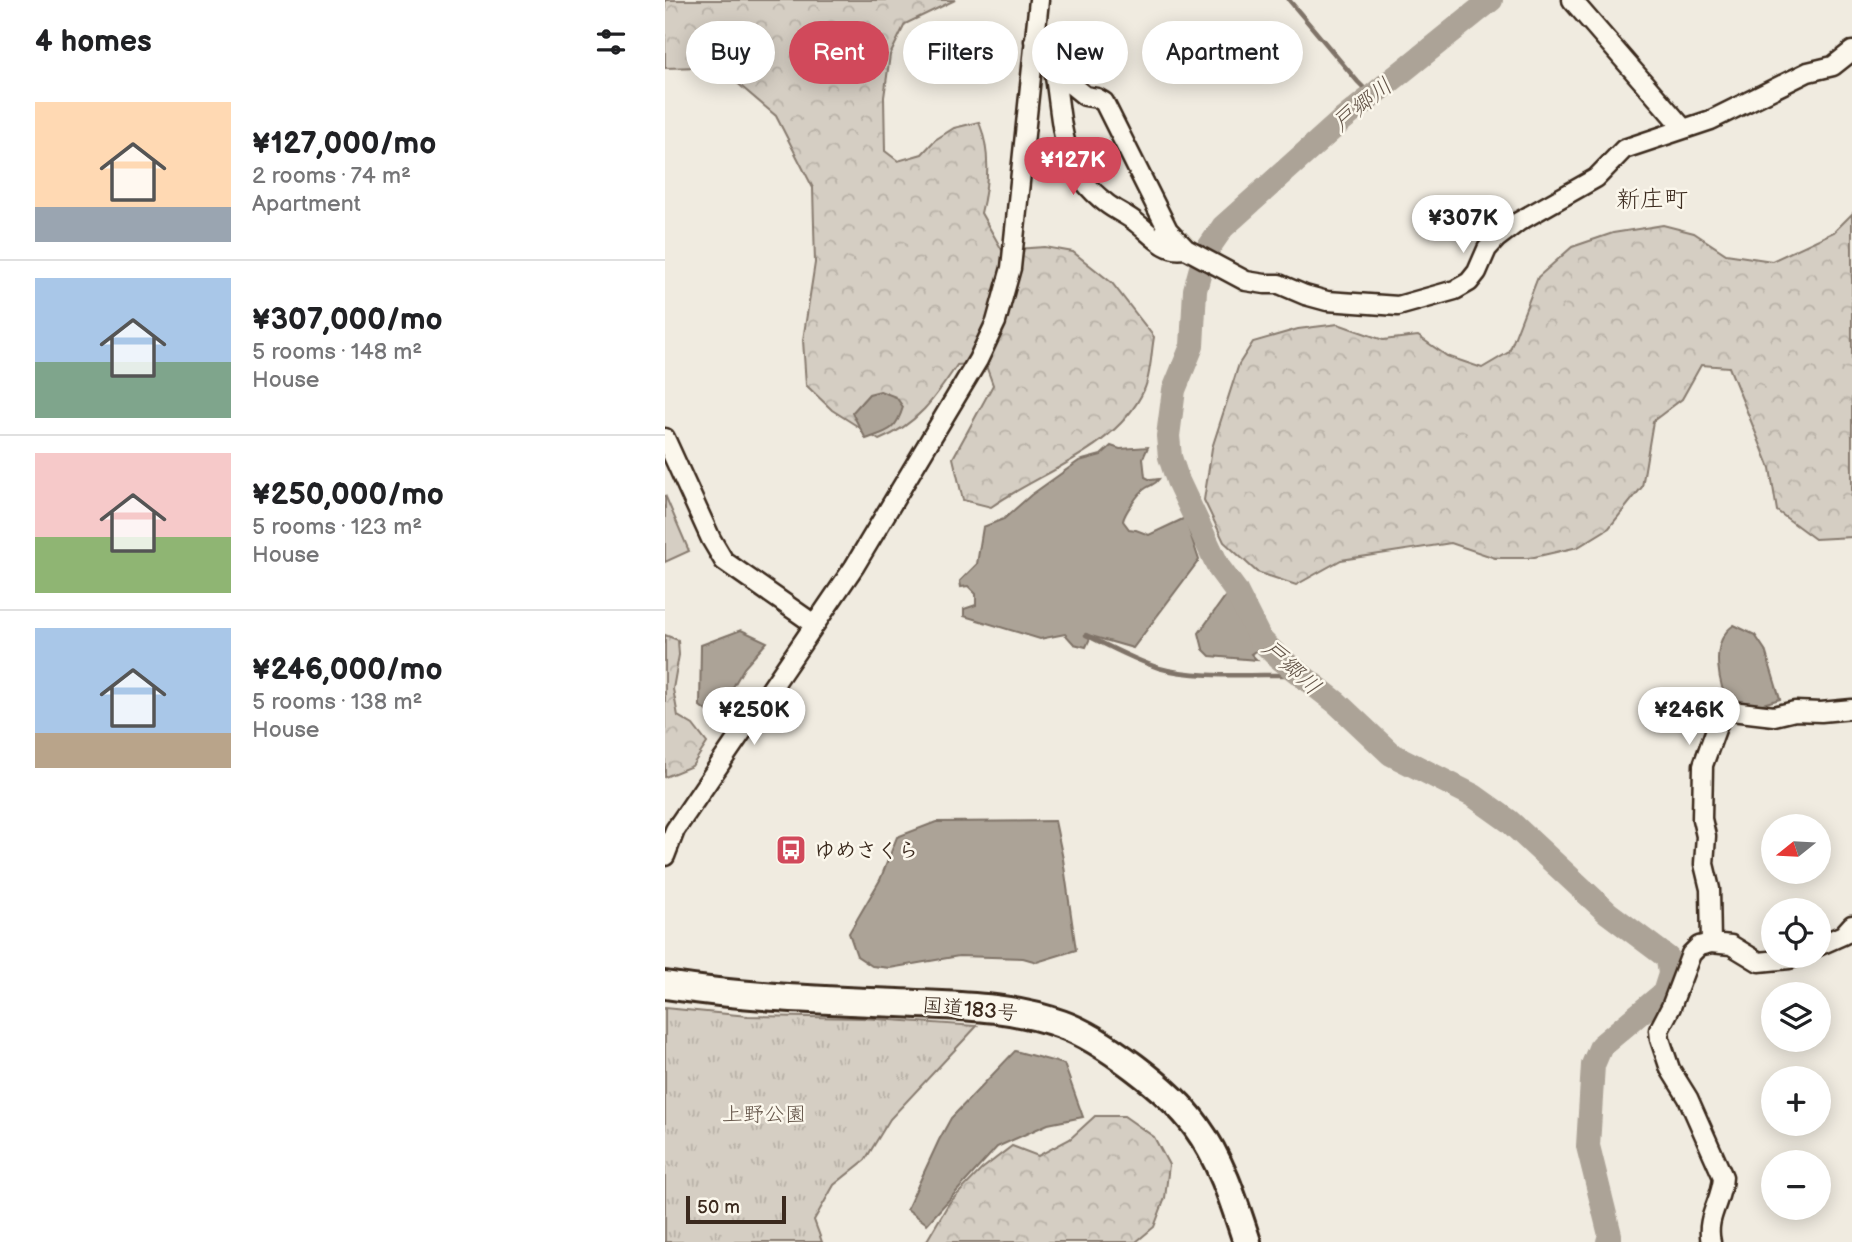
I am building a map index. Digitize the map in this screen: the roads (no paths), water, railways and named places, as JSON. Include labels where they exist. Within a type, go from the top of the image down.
[{"type":"highway","name":"国道183号","points":[[665,985],[728,994],[1007,1009],[1063,1024],[1107,1049],[1154,1082],[1195,1125],[1227,1182],[1247,1242]]},
{"type":"street","points":[[1036,21],[1039,0]]},
{"type":"street","points":[[1572,0],[1683,128]]},
{"type":"street","points":[[1070,84],[1078,92],[1104,102],[1168,230],[1198,255],[1246,281],[1279,284],[1327,301],[1398,306],[1455,290],[1469,282],[1477,272],[1487,249],[1497,238],[1518,222],[1596,178],[1624,149],[1711,120],[1808,72],[1833,66],[1852,51]]},
{"type":"street","points":[[665,856],[675,830],[854,567],[978,360],[996,322],[1011,268],[1032,61]]},
{"type":"street","points":[[1055,84],[1064,145],[1084,180],[1107,204],[1127,215],[1163,244],[1198,255]]},
{"type":"street","points":[[665,438],[711,539],[724,561],[814,624]]},
{"type":"street","points":[[1711,943],[1710,889],[1704,864],[1706,836],[1702,819],[1703,765],[1723,710],[1774,716],[1794,711],[1852,709]]},
{"type":"street","points":[[1831,941],[1849,933]]},
{"type":"street","points":[[1711,1242],[1708,1230],[1710,1219],[1723,1189],[1723,1177],[1688,1098],[1670,1069],[1659,1030],[1675,998],[1691,954],[1699,946],[1711,943],[1731,945],[1761,962]]},
{"type":"waterway","points":[[1289,0],[1373,97]]},
{"type":"waterway","name":"戸郷川","points":[[1491,0],[1341,121],[1223,227],[1205,253],[1195,290],[1192,346],[1174,390],[1168,436],[1170,457],[1178,481],[1219,568],[1236,591],[1260,639],[1278,657],[1337,703],[1391,754],[1474,796],[1509,821],[1608,913],[1668,958],[1670,974],[1664,993],[1601,1046],[1593,1065],[1588,1146],[1610,1235],[1608,1242]]},
{"type":"waterway","points":[[1086,635],[1140,661],[1174,671],[1209,675],[1299,675]]},
{"type":"place","name":"ゆめさくら","points":[[791,850]]},
{"type":"district","name":"新庄町","points":[[1652,199]]},
{"type":"park label","name":"上野公園","points":[[764,1114]]}]
